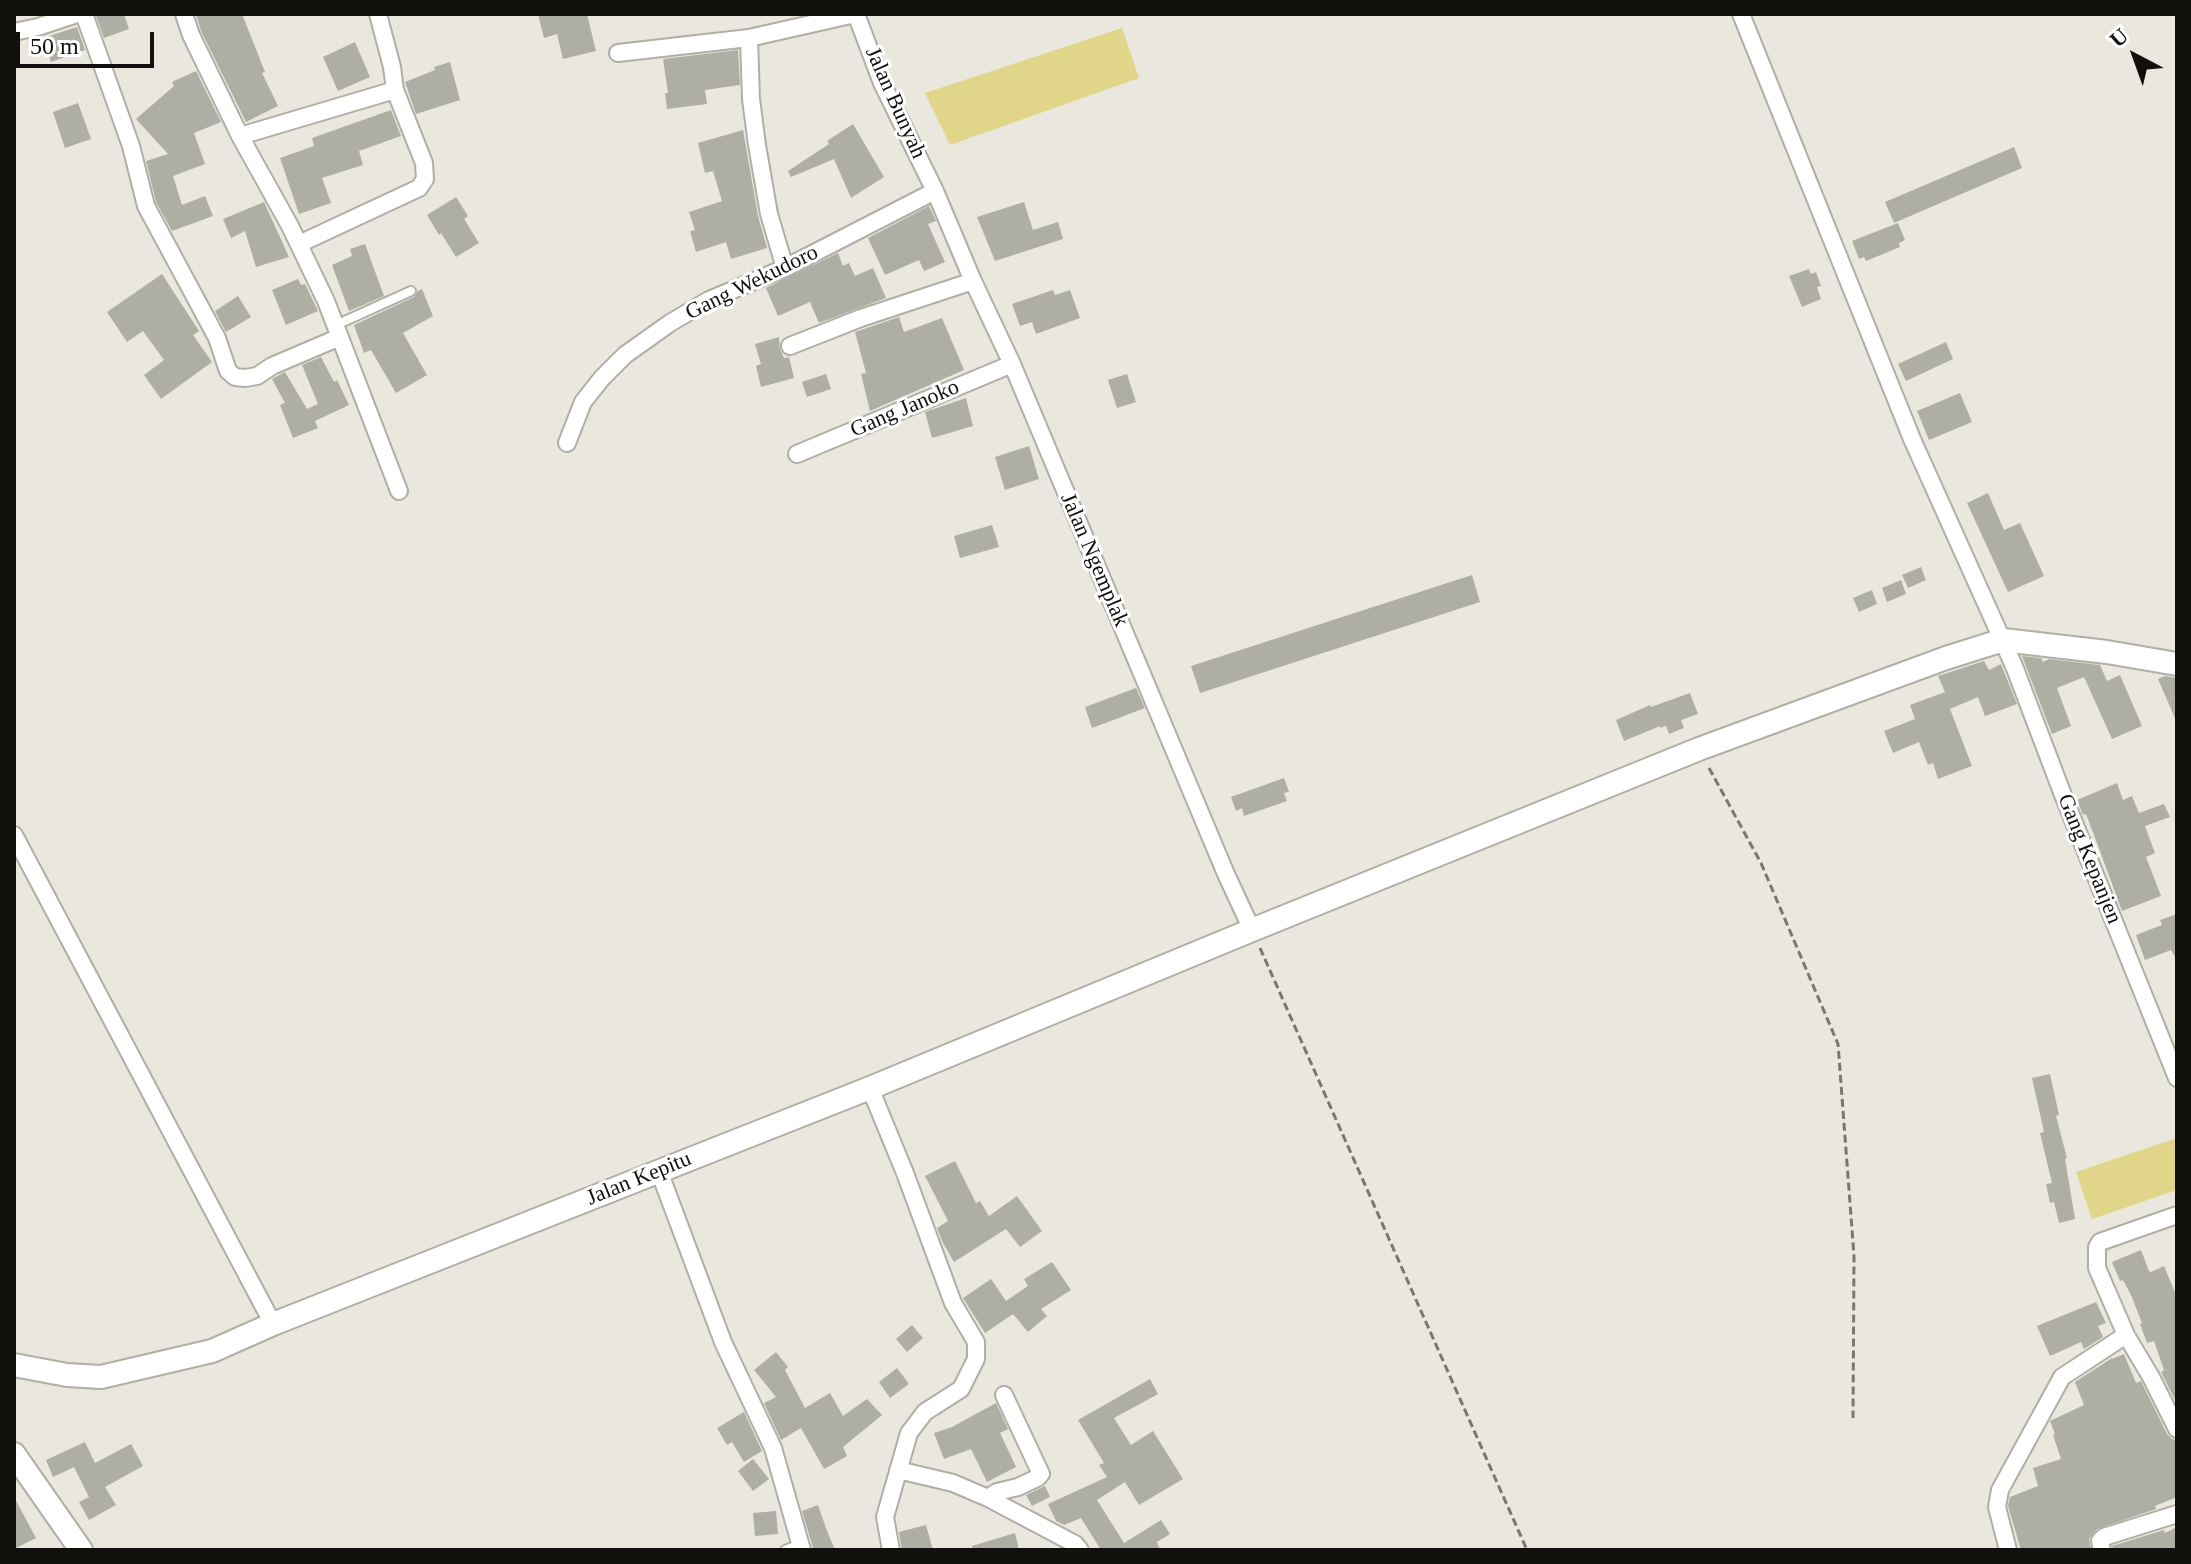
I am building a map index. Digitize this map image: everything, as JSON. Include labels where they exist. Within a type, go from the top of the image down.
[{"type":"street","points":[[14,32],[77,14]]},
{"type":"street","points":[[84,14],[131,146],[146,206],[217,338],[228,371],[235,377],[257,376],[338,332]]},
{"type":"street","points":[[184,14],[240,136],[299,244],[338,332],[399,491]]},
{"type":"street","points":[[299,244],[419,188],[425,179],[424,163],[395,90],[378,14]]},
{"type":"street","points":[[618,53],[749,38],[855,14]]},
{"type":"street","name":"Jalan Bunyah","points":[[855,14],[882,83],[935,191]]},
{"type":"street","name":"Gang Kepanjen","points":[[1741,14],[1912,439],[2003,640],[2177,1078]]},
{"type":"street","points":[[749,38],[751,99],[757,145],[769,214],[785,268]]},
{"type":"street","points":[[240,136],[395,90]]},
{"type":"street","name":"Gang Wekudoro","points":[[567,443],[583,402],[602,378],[625,355],[670,323],[709,300],[785,268],[935,191]]},
{"type":"street","name":"Jalan Ngemplak","points":[[935,191],[1012,364],[1252,930]]},
{"type":"street","points":[[790,346],[861,318],[973,281]]},
{"type":"street","name":"Gang Janoko","points":[[797,454],[1012,364]]},
{"type":"street","points":[[2003,640],[2177,664]]},
{"type":"street","name":"Jalan Kepitu","points":[[19,1367],[101,1377],[212,1351],[273,1324],[870,1088],[1699,749],[2003,640]]},
{"type":"street","points":[[14,835],[273,1324]]},
{"type":"street","points":[[870,1088],[953,1303],[976,1342],[976,1359],[961,1389],[925,1412],[909,1433],[885,1517],[891,1550]]},
{"type":"street","points":[[659,1171],[723,1342],[773,1448],[795,1548]]},
{"type":"street","points":[[2177,1215],[2098,1244],[2097,1268],[2126,1335],[2177,1429]]},
{"type":"street","points":[[2008,1550],[1997,1507],[2000,1490],[2062,1377],[2126,1335]]},
{"type":"street","points":[[988,1498],[1041,1474],[1004,1395]]},
{"type":"street","points":[[14,1454],[81,1550]]},
{"type":"street","points":[[898,1470],[953,1483],[988,1498],[1075,1544],[1080,1550]]},
{"type":"street","points":[[2102,1547],[2100,1541],[2104,1537],[2177,1514]]},
{"type":"lane","points":[[338,332],[411,291]]},
{"type":"path","points":[[1699,749],[1761,863],[1838,1044],[1854,1256],[1853,1418]]},
{"type":"path","points":[[1252,930],[1527,1550]]},
{"type":"shaded area","points":[[1122,28],[1139,78],[950,145],[925,93]]},
{"type":"shaded area","points":[[2177,1138],[2177,1190],[2092,1219],[2076,1172]]},
{"type":"building","points":[[124,14],[129,29],[104,38],[96,16]]},
{"type":"building","points":[[196,14],[242,14],[265,72],[262,73],[278,106],[246,122],[201,31]]},
{"type":"building","points":[[538,14],[587,14],[596,51],[563,59],[557,34],[544,38]]},
{"type":"building","points":[[77,27],[85,50],[51,62],[43,38]]},
{"type":"building","points":[[355,42],[370,77],[338,91],[323,57]]},
{"type":"building","points":[[738,50],[740,85],[705,90],[707,104],[667,109],[663,59]]},
{"type":"building","points":[[450,62],[460,100],[416,114],[405,82]]},
{"type":"building","points":[[196,71],[221,122],[194,133],[205,164],[173,176],[182,205],[205,196],[213,216],[172,231],[156,202],[146,161],[168,154],[136,119],[174,86],[172,82]]},
{"type":"building","points":[[78,103],[91,139],[65,148],[53,112]]},
{"type":"building","points":[[391,110],[401,136],[359,151],[363,165],[322,178],[331,203],[299,214],[280,158],[314,146],[312,138]]},
{"type":"building","points":[[853,124],[884,177],[851,198],[834,159],[791,177],[788,171]]},
{"type":"building","points":[[743,130],[758,216],[767,248],[731,259],[726,242],[696,252],[690,231],[695,230],[689,212],[722,201],[713,171],[705,173],[698,143]]},
{"type":"building","points":[[2014,147],[2022,168],[1894,223],[1885,202]]},
{"type":"building","points":[[456,197],[468,216],[464,219],[479,243],[456,257],[427,215]]},
{"type":"building","points":[[264,202],[289,257],[256,267],[245,231],[231,238],[223,219]]},
{"type":"building","points":[[1024,202],[1033,230],[1058,222],[1063,239],[995,261],[977,217]]},
{"type":"building","points":[[929,206],[936,221],[928,224],[945,262],[924,271],[919,260],[885,275],[868,238]]},
{"type":"building","points":[[1898,223],[1905,240],[1899,243],[1900,247],[1866,261],[1864,257],[1859,259],[1852,241]]},
{"type":"building","points":[[365,244],[384,296],[349,311],[332,265],[352,256],[350,249]]},
{"type":"building","points":[[838,253],[843,266],[849,263],[855,276],[873,268],[886,298],[819,323],[810,302],[778,316],[766,288]]},
{"type":"building","points":[[1809,269],[1811,274],[1816,272],[1821,299],[1802,307],[1789,276]]},
{"type":"building","points":[[162,274],[199,331],[193,335],[212,362],[161,399],[144,375],[164,360],[143,331],[127,342],[107,312]]},
{"type":"building","points":[[298,279],[301,285],[305,284],[318,311],[286,325],[272,290]]},
{"type":"building","points":[[422,289],[433,316],[403,333],[427,375],[396,393],[371,350],[364,353],[354,325],[414,297]]},
{"type":"building","points":[[1053,290],[1055,295],[1070,290],[1080,318],[1036,334],[1032,322],[1020,326],[1012,304]]},
{"type":"building","points":[[238,296],[251,317],[226,332],[215,311]]},
{"type":"building","points":[[899,317],[904,332],[942,318],[964,370],[870,411],[861,374],[866,373],[855,332]]},
{"type":"building","points":[[779,337],[780,349],[784,358],[789,357],[794,378],[761,387],[756,366],[761,364],[755,344]]},
{"type":"building","points":[[1946,342],[1953,359],[1906,381],[1898,364]]},
{"type":"building","points":[[321,357],[349,405],[315,421],[318,428],[293,438],[280,405],[285,403],[272,379],[285,372],[307,409],[318,404],[302,365]]},
{"type":"building","points":[[826,374],[831,389],[807,397],[802,382]]},
{"type":"building","points":[[1127,374],[1136,402],[1117,408],[1108,380]]},
{"type":"building","points":[[1960,393],[1972,422],[1929,440],[1917,411]]},
{"type":"building","points":[[966,398],[973,426],[932,438],[925,412]]},
{"type":"building","points":[[1029,446],[1039,479],[1005,490],[995,457]]},
{"type":"building","points":[[1988,493],[2004,530],[2020,523],[2044,576],[2008,592],[1967,503]]},
{"type":"building","points":[[992,525],[999,547],[960,558],[954,536]]},
{"type":"building","points":[[1921,567],[1926,580],[1908,588],[1902,575]]},
{"type":"building","points":[[1472,575],[1480,602],[1200,693],[1191,666]]},
{"type":"building","points":[[1901,580],[1906,594],[1887,602],[1882,588]]},
{"type":"building","points":[[1872,590],[1877,604],[1859,612],[1853,598]]},
{"type":"building","points":[[2022,656],[2041,658],[2043,662],[2049,659],[2100,665],[2107,681],[2120,675],[2142,726],[2112,739],[2084,677],[2057,688],[2071,726],[2052,734]]},
{"type":"building","points":[[1984,661],[1989,670],[2001,664],[2017,704],[1985,716],[1978,697],[1950,709],[1972,766],[1938,779],[1933,763],[1928,765],[1919,742],[1893,753],[1884,731],[1915,719],[1910,705],[1945,692],[1938,676]]},
{"type":"building","points":[[2165,676],[2177,678],[2177,723],[2158,679]]},
{"type":"building","points":[[1136,688],[1145,708],[1092,728],[1085,707]]},
{"type":"building","points":[[1690,693],[1698,714],[1681,720],[1684,728],[1669,734],[1666,726],[1660,726],[1624,741],[1616,720],[1650,705]]},
{"type":"building","points":[[1284,778],[1289,792],[1284,793],[1287,801],[1244,816],[1242,808],[1236,811],[1231,797]]},
{"type":"building","points":[[2117,783],[2123,800],[2132,796],[2139,813],[2164,804],[2170,817],[2145,826],[2155,853],[2146,857],[2161,896],[2122,911],[2086,814],[2083,815],[2077,800]]},
{"type":"building","points":[[2177,914],[2177,960],[2171,950],[2145,960],[2136,935],[2162,925],[2160,920]]},
{"type":"building","points":[[2050,1074],[2059,1115],[2056,1116],[2067,1158],[2075,1219],[2059,1223],[2046,1184],[2052,1183],[2040,1133],[2044,1132],[2032,1078]]},
{"type":"building","points":[[955,1161],[976,1203],[980,1201],[989,1216],[1017,1196],[1042,1231],[1020,1247],[1006,1229],[954,1262],[937,1228],[948,1221],[925,1176]]},
{"type":"building","points":[[2141,1250],[2149,1271],[2164,1266],[2177,1297],[2177,1404],[2161,1372],[2164,1370],[2154,1341],[2147,1343],[2131,1295],[2123,1280],[2120,1281],[2112,1262]]},
{"type":"building","points":[[1052,1262],[1071,1290],[1041,1309],[1047,1316],[1028,1332],[1013,1314],[985,1333],[963,1298],[991,1279],[1006,1301],[1028,1286],[1024,1279]]},
{"type":"building","points":[[2096,1302],[2106,1323],[2098,1326],[2103,1337],[2084,1349],[2081,1342],[2050,1356],[2037,1326]]},
{"type":"building","points":[[912,1325],[923,1338],[907,1352],[896,1339]]},
{"type":"building","points":[[776,1352],[788,1367],[785,1370],[805,1408],[830,1393],[843,1416],[867,1399],[882,1415],[843,1447],[847,1456],[824,1469],[801,1428],[781,1440],[764,1403],[776,1397],[754,1370]]},
{"type":"building","points":[[2124,1354],[2136,1383],[2141,1381],[2167,1434],[2177,1440],[2177,1497],[2155,1506],[2156,1509],[2097,1529],[2089,1539],[2091,1550],[2021,1550],[2008,1506],[2010,1497],[2038,1486],[2033,1468],[2061,1459],[2050,1421],[2084,1405],[2075,1382],[2112,1358]]},
{"type":"building","points":[[897,1368],[909,1384],[890,1398],[879,1382]]},
{"type":"building","points":[[1150,1379],[1158,1394],[1114,1418],[1131,1445],[1153,1431],[1183,1479],[1139,1505],[1125,1482],[1097,1500],[1124,1543],[1161,1520],[1170,1534],[1157,1542],[1160,1550],[1101,1550],[1081,1518],[1064,1525],[1056,1521],[1048,1504],[1107,1477],[1099,1465],[1104,1463],[1078,1420]]},
{"type":"building","points":[[996,1403],[1008,1429],[1000,1433],[1016,1467],[987,1482],[971,1449],[944,1459],[934,1433],[952,1427]]},
{"type":"building","points":[[744,1412],[762,1451],[744,1462],[732,1442],[727,1445],[717,1428]]},
{"type":"building","points":[[85,1442],[95,1463],[131,1444],[143,1466],[105,1487],[116,1505],[89,1520],[79,1502],[89,1497],[74,1467],[53,1477],[46,1460]]},
{"type":"building","points":[[753,1459],[769,1479],[753,1491],[738,1471]]},
{"type":"building","points":[[1045,1486],[1050,1497],[1032,1506],[1026,1495]]},
{"type":"building","points":[[14,1497],[36,1538],[14,1549]]},
{"type":"building","points":[[818,1505],[835,1550],[813,1548],[802,1511]]},
{"type":"building","points":[[776,1511],[778,1534],[755,1536],[753,1513]]},
{"type":"building","points":[[926,1525],[933,1550],[902,1550],[899,1532]]},
{"type":"building","points":[[2177,1527],[2177,1550],[2113,1550],[2112,1546]]},
{"type":"building","points":[[1015,1533],[1019,1550],[972,1550],[972,1546]]}]
